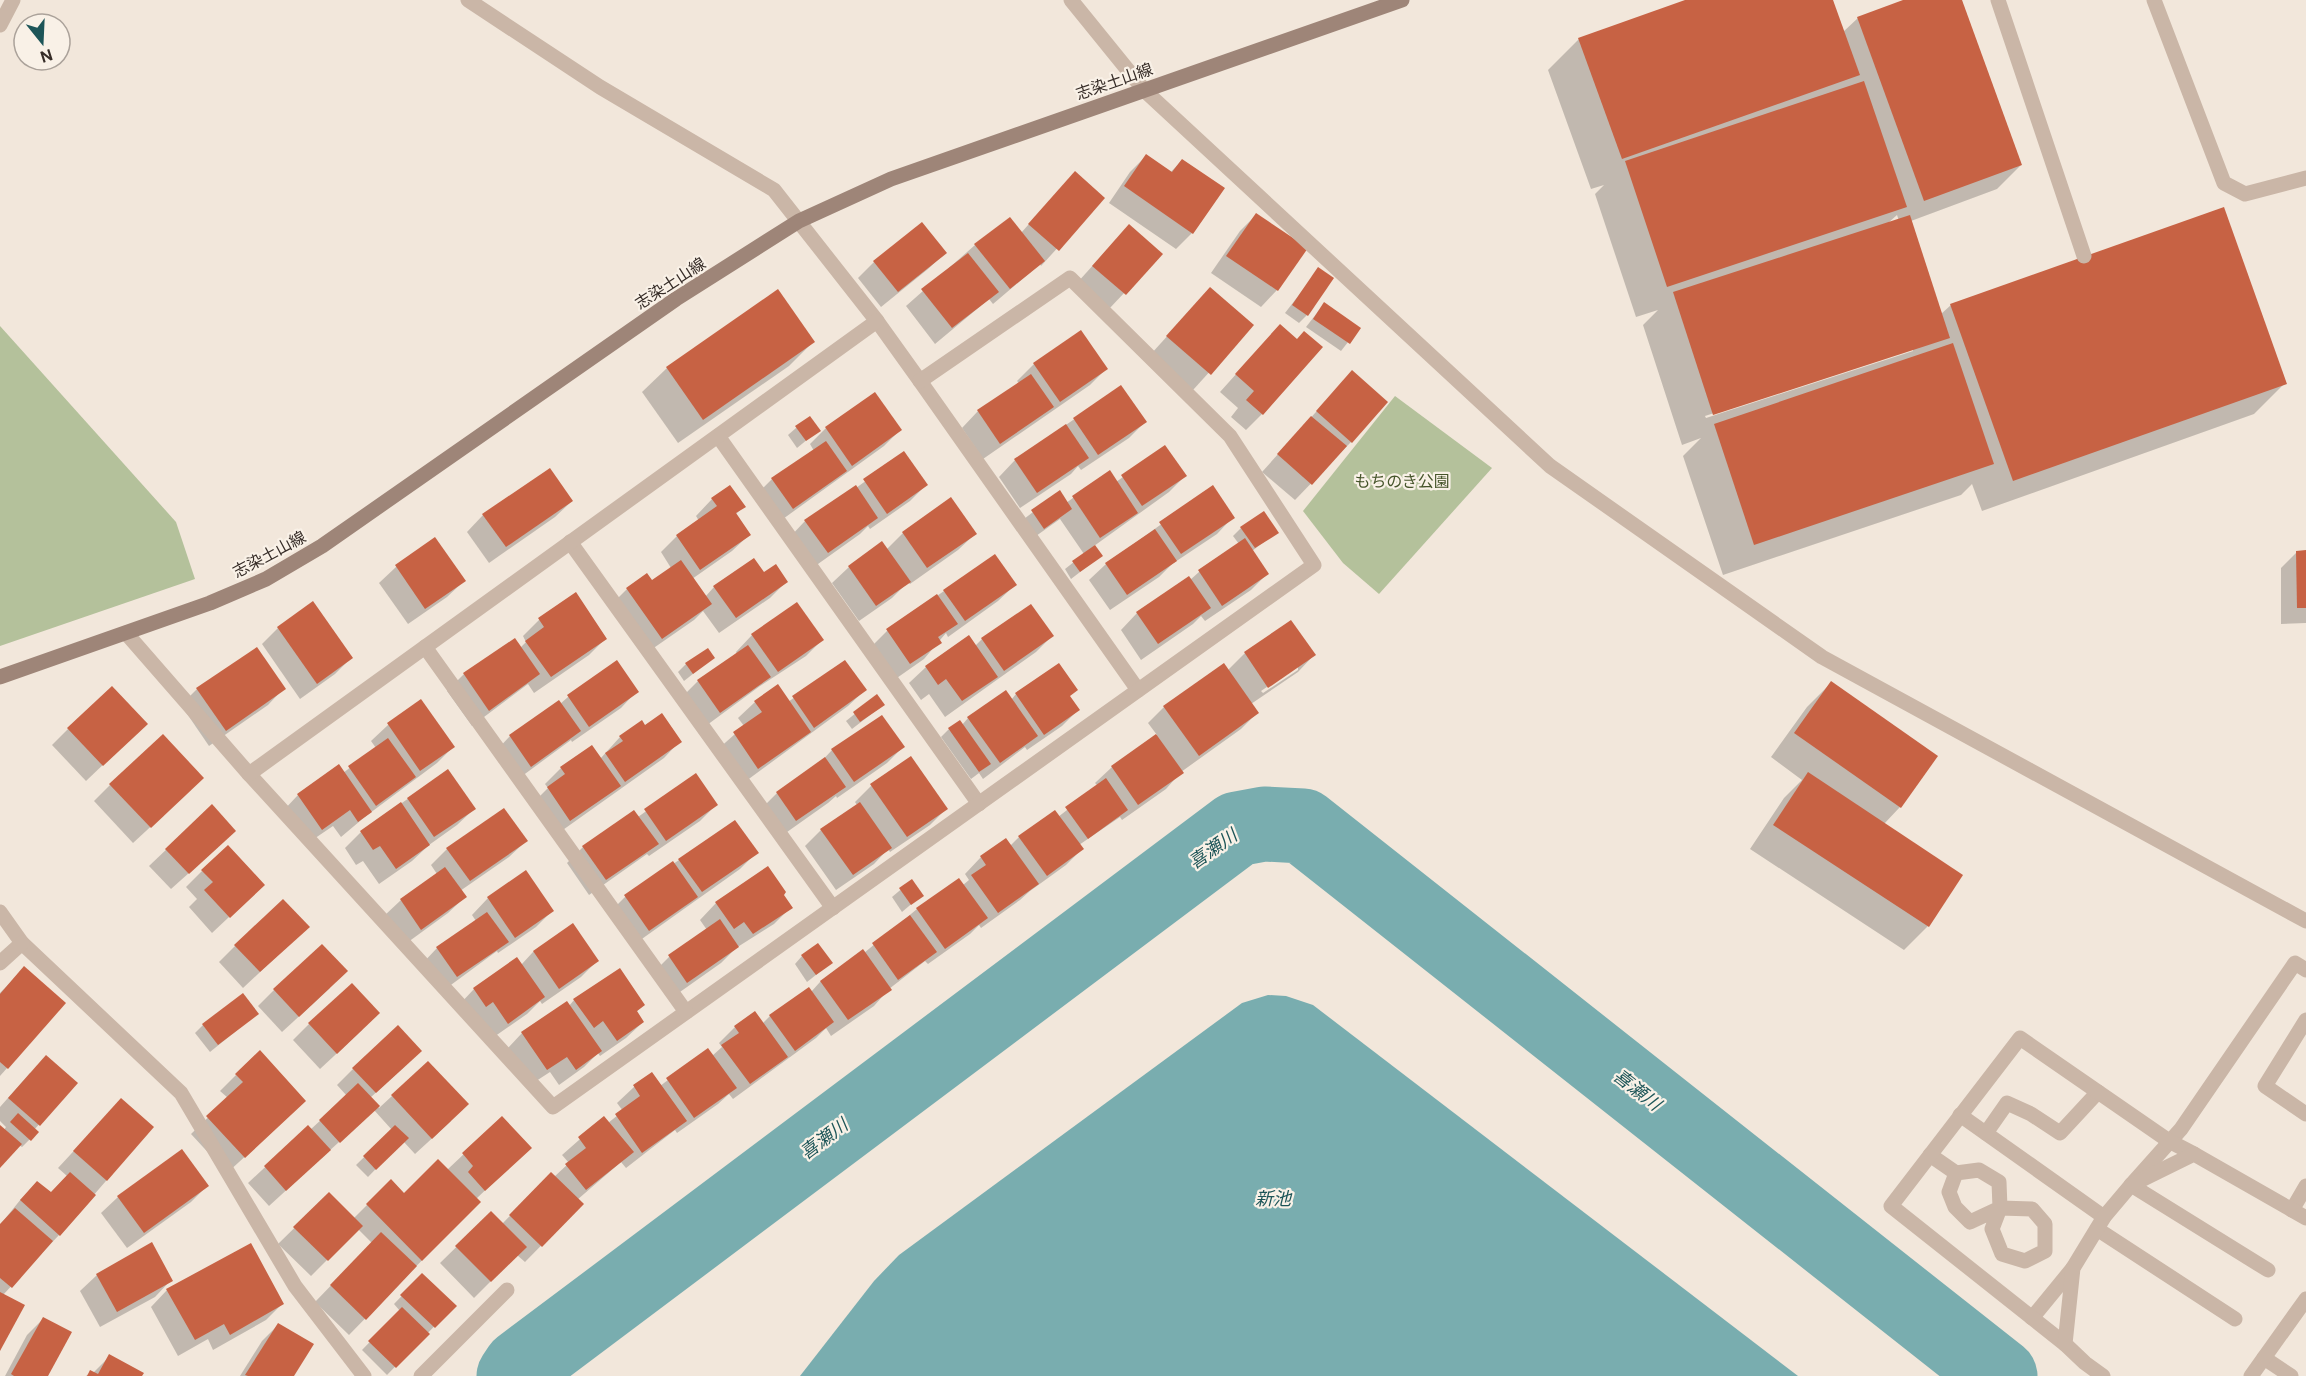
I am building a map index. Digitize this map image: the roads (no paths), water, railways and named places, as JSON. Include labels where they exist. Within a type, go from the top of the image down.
[{"type":"main road","name":"志染土山線","points":[[0,677],[210,603],[266,579],[322,546],[676,299],[799,221],[891,179],[1402,0]]},
{"type":"street","points":[[0,25],[13,0]]},
{"type":"street","points":[[468,0],[600,87],[774,190],[877,321],[1138,690]]},
{"type":"street","points":[[1071,0],[1144,90],[1550,466],[1822,657],[2306,921]]},
{"type":"street","points":[[1998,0],[2084,256]]},
{"type":"street","points":[[2154,0],[2224,183],[2245,194],[2306,178]]},
{"type":"street","points":[[126,633],[249,774],[553,1107],[1314,565],[1230,436],[1070,278],[920,381]]},
{"type":"street","points":[[249,774],[877,321]]},
{"type":"street","points":[[718,436],[979,804]]},
{"type":"street","points":[[570,543],[833,908]]},
{"type":"street","points":[[425,647],[686,1012]]},
{"type":"street","points":[[0,912],[22,943],[180,1094],[295,1286],[364,1376]]},
{"type":"street","points":[[0,963],[22,943]]},
{"type":"street","points":[[2031,1317],[2073,1268],[2101,1223],[2131,1185],[2181,1129],[2295,963],[2306,970]]},
{"type":"street","points":[[2306,1020],[2265,1086],[2306,1114]]},
{"type":"street","points":[[2103,1376],[1891,1206],[2020,1038],[2169,1141],[2299,1214],[2306,1186]]},
{"type":"street","points":[[1986,1133],[2007,1103],[2031,1114],[2060,1132],[2098,1092]]},
{"type":"street","points":[[1960,1115],[2101,1223],[2235,1319]]},
{"type":"street","points":[[2131,1185],[2194,1154]]},
{"type":"street","points":[[1930,1155],[1956,1173],[1979,1170],[2000,1182],[2000,1209],[1970,1222],[1955,1207],[1949,1192],[1956,1173]]},
{"type":"street","points":[[2131,1185],[2268,1270]]},
{"type":"street","points":[[2065,1344],[2073,1268]]},
{"type":"street","points":[[421,1376],[507,1290]]},
{"type":"street","points":[[2252,1376],[2306,1299]]},
{"type":"street","points":[[2264,1358],[2291,1376]]},
{"type":"water","name":"新池","points":[[1268,995],[1286,996],[1313,1005],[1798,1376],[800,1376],[874,1281],[899,1255],[1242,1003]]},
{"type":"waterway","name":"喜瀬川","points":[[514,1376],[520,1367],[1237,829],[1264,824],[1303,826],[2000,1376]]},
{"type":"park label","name":"もちのき公園","points":[[1402,481]]}]
